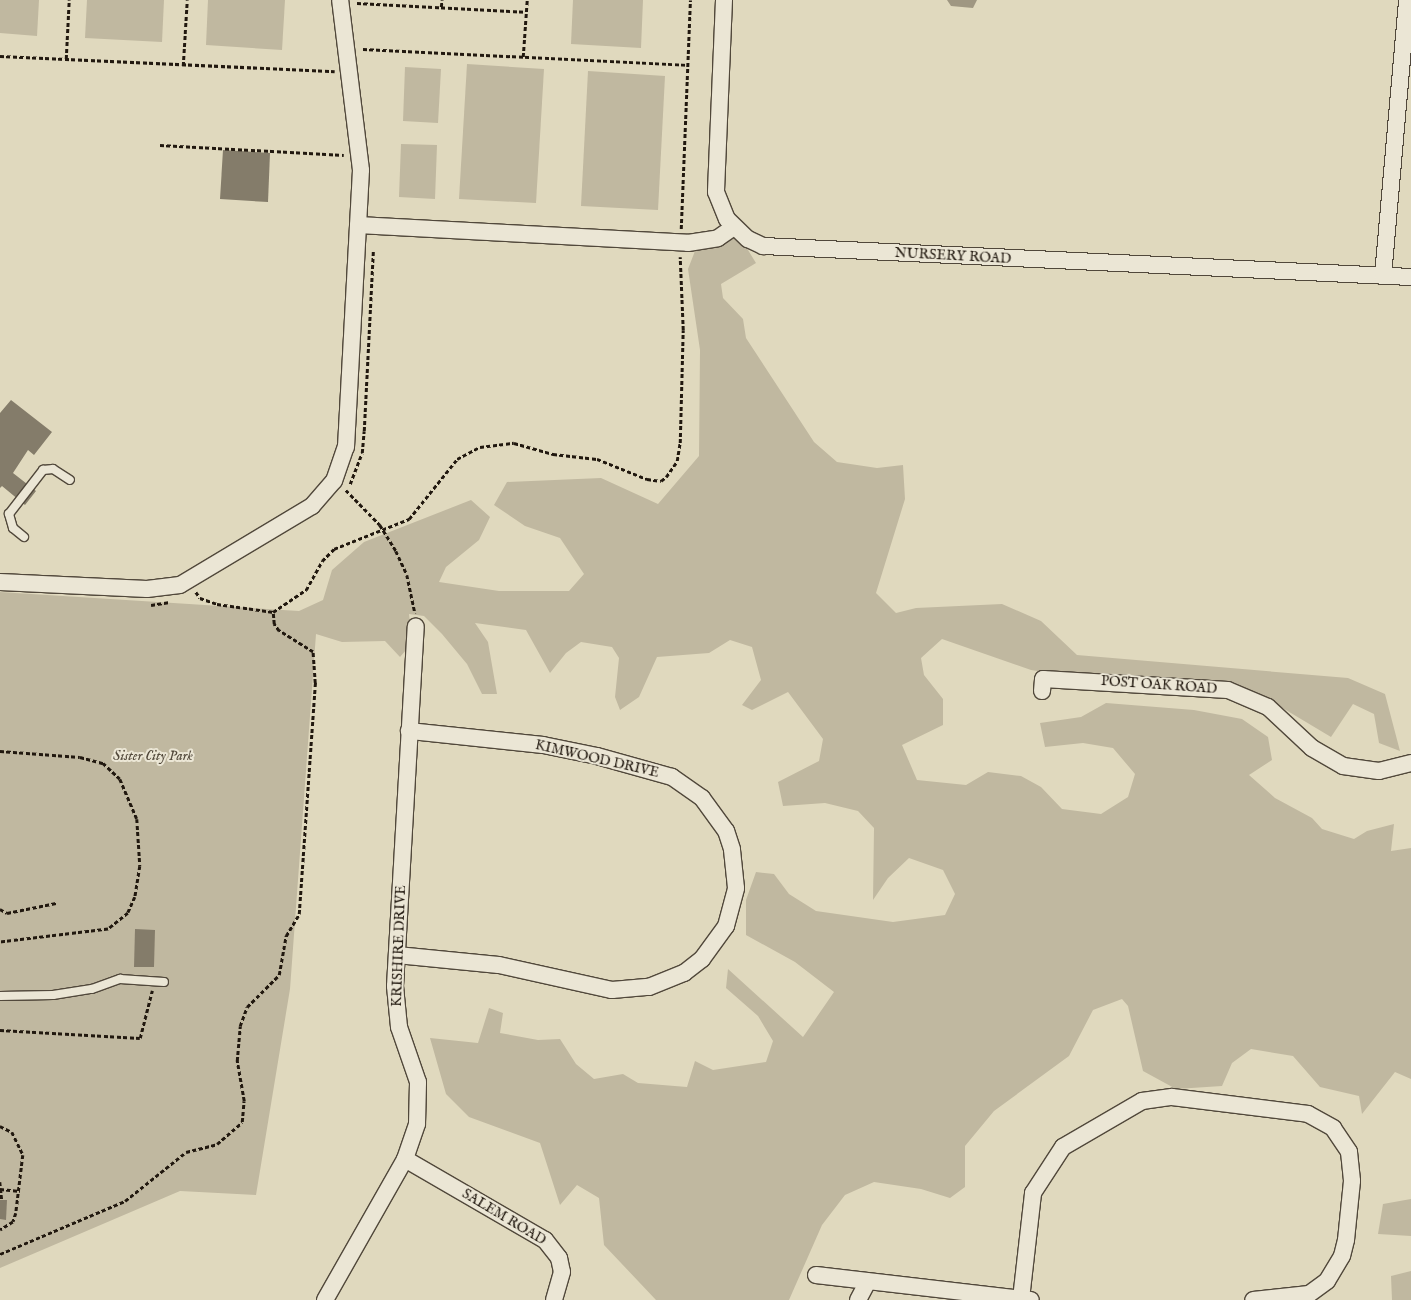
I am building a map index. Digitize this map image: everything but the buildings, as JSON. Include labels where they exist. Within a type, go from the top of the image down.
[{"type":"street","points":[[0,582],[147,589],[180,585],[312,506],[324,494],[342,464],[346,447],[358,225],[360,149],[340,0]]},
{"type":"street","name":"NURSERY ROAD","points":[[724,0],[715,177],[720,206],[734,227],[748,239],[780,249],[1411,277]]},
{"type":"street","points":[[1383,276],[1407,0]]},
{"type":"street","points":[[358,225],[688,243],[718,238],[734,227]]},
{"type":"street","name":"KRISHIRE DRIVE","points":[[325,1300],[405,1159],[417,1124],[419,1104],[416,1074],[395,1006],[416,627]]},
{"type":"street","name":"POST OAK ROAD","points":[[1042,691],[1043,679],[1228,690],[1268,706],[1312,748],[1343,766],[1379,771],[1411,763]]},
{"type":"street","name":"KIMWOOD DRIVE","points":[[397,955],[500,965],[612,990],[649,987],[684,973],[702,959],[726,926],[736,888],[732,849],[726,831],[702,798],[672,777],[596,756],[543,745],[409,731]]},
{"type":"street","points":[[816,1275],[1026,1299],[1033,1193],[1063,1147],[1142,1101],[1172,1097],[1308,1114],[1333,1128],[1349,1152],[1352,1181],[1346,1240],[1342,1256],[1328,1281],[1309,1294],[1253,1300]]},
{"type":"street","name":"SALEM ROAD","points":[[405,1159],[546,1240],[559,1258],[562,1272],[554,1300]]},
{"type":"street","points":[[858,1300],[868,1281]]},
{"type":"lane","points":[[24,537],[12,528],[9,514],[43,470],[53,469],[70,480]]},
{"type":"lane","points":[[0,996],[53,994],[92,989],[120,980],[164,982]]},
{"type":"path","points":[[66,59],[69,0]]},
{"type":"path","points":[[184,66],[187,0]]},
{"type":"path","points":[[441,7],[442,0]]},
{"type":"path","points":[[523,56],[527,0]]},
{"type":"path","points":[[357,3],[526,12]]},
{"type":"path","points":[[363,49],[688,65]]},
{"type":"path","points":[[0,56],[184,66],[335,71]]},
{"type":"path","points":[[160,145],[345,155]]},
{"type":"path","points":[[344,148],[345,165]]},
{"type":"path","points":[[373,251],[362,453],[346,492],[380,525],[396,551],[414,602],[416,627]]},
{"type":"path","points":[[204,588],[195,594],[200,598],[217,604],[273,612]]},
{"type":"path","points":[[149,604],[178,601]]},
{"type":"path","points":[[0,751],[80,756],[103,763],[124,786],[137,820],[140,866],[135,897],[128,913],[108,929],[0,942]]},
{"type":"path","points":[[0,909],[7,913],[56,903]]},
{"type":"path","points":[[0,1030],[140,1038],[155,981]]},
{"type":"path","points":[[0,1126],[12,1132],[21,1147],[20,1191],[13,1222],[0,1230]]},
{"type":"path","points":[[0,1182],[2,1200]]},
{"type":"path","points":[[1,1189],[20,1191]]},
{"type":"green space","points":[[0,0],[39,0],[37,36],[0,33]]},
{"type":"green space","points":[[87,0],[164,0],[162,42],[85,38]]},
{"type":"green space","points":[[208,0],[285,0],[282,50],[206,45]]},
{"type":"green space","points":[[573,0],[643,0],[641,48],[571,44]]},
{"type":"green space","points":[[467,64],[544,69],[536,203],[459,199]]},
{"type":"green space","points":[[405,67],[441,69],[438,123],[403,121]]},
{"type":"green space","points":[[588,71],[665,76],[658,210],[581,206]]},
{"type":"green space","points":[[401,144],[437,145],[435,199],[399,197]]},
{"type":"green space","name":"Sister City Park","points":[[725,228],[743,242],[756,263],[721,284],[723,298],[743,319],[746,338],[814,442],[837,462],[877,468],[903,465],[905,499],[876,593],[896,613],[916,608],[1002,604],[1041,621],[1077,655],[1348,678],[1385,694],[1400,751],[1379,743],[1374,714],[1353,704],[1331,737],[1259,694],[1223,683],[1075,677],[1031,670],[942,639],[921,658],[924,675],[943,699],[943,725],[902,745],[917,780],[966,785],[988,772],[1021,776],[1041,787],[1062,809],[1101,814],[1128,797],[1135,774],[1113,748],[1083,743],[1045,747],[1040,723],[1081,717],[1106,703],[1194,710],[1242,719],[1268,737],[1272,760],[1249,775],[1275,798],[1312,818],[1322,829],[1354,839],[1367,831],[1394,824],[1391,851],[1411,848],[1411,1079],[1395,1072],[1362,1114],[1359,1096],[1320,1087],[1293,1056],[1251,1049],[1232,1063],[1222,1086],[1176,1089],[1143,1071],[1128,1006],[1122,999],[1093,1010],[1069,1056],[994,1111],[965,1146],[965,1187],[950,1198],[921,1189],[874,1182],[845,1195],[822,1225],[789,1300],[656,1300],[604,1245],[599,1198],[577,1185],[560,1205],[540,1143],[469,1117],[446,1094],[430,1038],[478,1043],[489,1008],[503,1013],[500,1033],[538,1040],[560,1039],[576,1064],[594,1079],[623,1074],[638,1083],[687,1087],[695,1061],[713,1070],[766,1062],[773,1041],[758,1016],[726,988],[728,969],[803,1037],[834,992],[795,962],[746,935],[746,900],[756,872],[774,874],[789,894],[816,911],[893,922],[945,915],[955,894],[943,870],[909,858],[888,878],[873,900],[874,828],[858,811],[825,803],[783,806],[778,782],[819,761],[823,739],[788,692],[752,710],[742,705],[761,680],[752,647],[730,640],[709,653],[657,657],[639,697],[620,710],[615,697],[619,658],[612,647],[581,642],[566,653],[550,673],[526,630],[475,623],[488,642],[497,694],[482,694],[467,664],[442,634],[424,616],[409,614],[412,643],[400,657],[385,641],[342,642],[316,634],[290,989],[256,1195],[180,1191],[0,1268],[0,592],[299,611],[323,600],[332,570],[364,542],[471,500],[490,517],[479,540],[446,567],[439,582],[499,591],[569,591],[584,574],[560,538],[525,526],[494,505],[507,482],[601,478],[658,504],[699,456],[700,350],[688,269],[702,233]]},
{"type":"green space","points":[[1411,1199],[1411,1236],[1378,1234],[1383,1204]]},
{"type":"green space","points":[[1411,1271],[1411,1300],[1392,1300],[1391,1276]]},
{"type":"shaded area","points":[[947,0],[977,0],[973,8],[951,6]]}]
